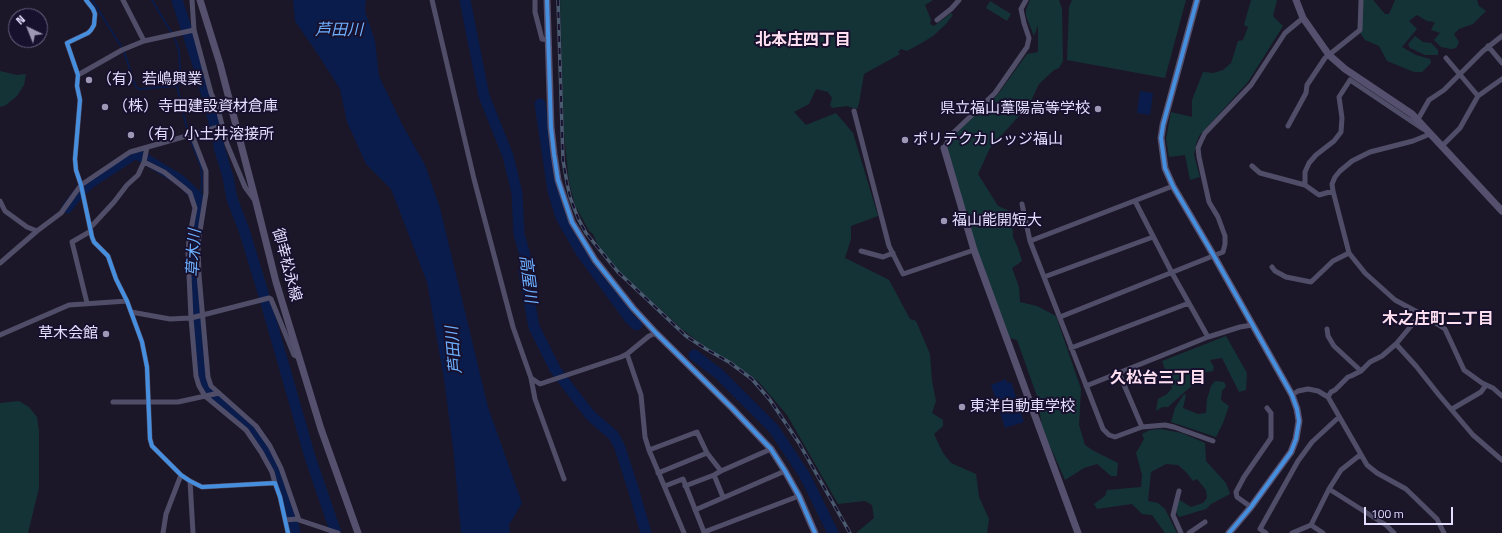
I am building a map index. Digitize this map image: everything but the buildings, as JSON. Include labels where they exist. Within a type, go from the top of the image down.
[{"type":"street","points":[[86,0],[95,14],[94,25],[88,33],[67,43],[78,75],[80,100],[75,159],[76,170],[82,188],[94,242],[108,256],[116,279],[127,301],[145,353],[150,439],[152,446],[181,475],[202,487],[275,483]]},
{"type":"street","points":[[123,0],[144,41]]},
{"type":"street","points":[[192,0],[193,31],[211,93],[218,109],[218,127],[228,144],[245,187],[256,202]]},
{"type":"street","name":"御幸松永線","points":[[200,0],[220,64],[276,282],[321,429],[358,533]]},
{"type":"street","points":[[432,0],[474,179],[511,320],[531,378],[535,399],[564,480]]},
{"type":"street","points":[[534,0],[535,12],[542,39],[548,40]]},
{"type":"street","points":[[547,0],[551,127],[554,154],[560,187],[572,222],[595,260],[633,308],[771,449],[799,496],[815,533]]},
{"type":"street","points":[[937,20],[959,0]]},
{"type":"street","points":[[1026,0],[1022,9],[1024,24],[1029,38],[1027,47],[996,93],[952,134],[944,148],[974,250],[1078,533]]},
{"type":"street","points":[[1197,0],[1161,138],[1165,168],[1173,186],[1292,395],[1297,409],[1298,421],[1296,439],[1291,452],[1251,507],[1229,533]]},
{"type":"street","points":[[1296,0],[1303,18],[1329,55],[1345,69],[1412,114],[1416,121]]},
{"type":"street","points":[[1288,126],[1306,93],[1307,85],[1329,55],[1360,30],[1361,0]]},
{"type":"street","points":[[1060,317],[1223,252],[1225,244],[1224,236],[1218,217],[1209,202],[1198,148],[1205,133],[1251,85],[1285,32],[1303,18]]},
{"type":"street","points":[[78,75],[122,50],[144,41],[193,31]]},
{"type":"street","points":[[1416,121],[1429,100],[1444,90],[1459,73],[1488,46],[1502,36]]},
{"type":"street","points":[[1488,46],[1502,63]]},
{"type":"street","points":[[1446,58],[1478,96]]},
{"type":"street","points":[[1442,146],[1460,128],[1478,96],[1502,79]]},
{"type":"street","points":[[1305,185],[1305,172],[1309,163],[1316,155],[1334,141],[1341,132],[1342,118],[1339,96],[1350,80],[1416,121],[1442,146],[1502,211]]},
{"type":"street","points":[[854,111],[889,246],[903,274],[974,250]]},
{"type":"street","points":[[0,263],[37,231],[61,213],[82,188],[130,152],[218,127]]},
{"type":"street","points":[[1430,134],[1413,141],[1370,152],[1352,161],[1335,177],[1332,184],[1333,191],[1349,253],[1365,273],[1395,300],[1445,329],[1464,370],[1493,388],[1502,396]]},
{"type":"street","points":[[190,135],[206,171],[206,193],[198,244],[207,373],[211,386],[218,394],[256,426],[269,446],[281,468],[298,519]]},
{"type":"street","points":[[87,304],[72,242],[91,229],[124,188],[138,175],[145,159],[147,147]]},
{"type":"street","points":[[145,159],[184,186],[190,193],[194,208],[188,240],[188,253],[196,376],[206,396],[246,430],[262,451],[272,472],[287,520],[288,533]]},
{"type":"street","points":[[1252,166],[1260,173],[1305,185],[1320,194],[1333,191]]},
{"type":"street","points":[[1030,241],[1173,186]]},
{"type":"street","points":[[1135,201],[1172,273],[1208,337]]},
{"type":"street","points":[[0,202],[3,212],[27,227],[37,231]]},
{"type":"street","points":[[1022,204],[1030,241],[1103,429],[1108,435],[1115,437],[1142,427],[1156,425],[1170,426],[1213,441]]},
{"type":"street","points":[[1044,277],[1153,237]]},
{"type":"street","points":[[861,251],[883,257],[893,253]]},
{"type":"street","points":[[1272,267],[1275,271],[1286,277],[1311,282],[1333,261],[1349,253]]},
{"type":"street","points":[[131,312],[170,319],[193,318],[264,298],[271,299],[294,355],[300,358]]},
{"type":"street","points":[[0,335],[69,305],[127,301]]},
{"type":"street","points":[[1071,348],[1189,303]]},
{"type":"street","points":[[1328,397],[1331,392],[1348,377],[1361,371],[1370,362],[1382,356],[1396,344],[1421,314]]},
{"type":"street","points":[[1086,386],[1208,337],[1240,327],[1252,325]]},
{"type":"street","points":[[1327,329],[1328,336],[1334,346],[1361,371]]},
{"type":"street","points":[[531,378],[540,384],[621,357],[649,336],[656,333]]},
{"type":"street","points":[[1396,344],[1473,435],[1502,460]]},
{"type":"street","points":[[627,354],[641,395],[645,437],[649,450],[684,533]]},
{"type":"street","points":[[1119,373],[1142,427]]},
{"type":"street","points":[[1452,409],[1482,392],[1486,385]]},
{"type":"street","points":[[1292,395],[1298,390],[1308,389],[1318,391],[1328,397],[1367,466],[1406,489],[1437,519],[1444,533]]},
{"type":"street","points":[[113,402],[178,402],[218,394]]},
{"type":"street","points":[[1251,507],[1237,497],[1236,492],[1244,477],[1271,438],[1271,413],[1267,408]]},
{"type":"street","points":[[1266,533],[1260,529],[1298,461],[1312,442],[1339,417]]},
{"type":"street","points":[[649,450],[697,432],[707,454],[722,471]]},
{"type":"street","points":[[262,451],[269,446]]},
{"type":"street","points":[[685,486],[714,475],[771,449]]},
{"type":"street","points":[[658,473],[707,454]]},
{"type":"street","points":[[1292,533],[1311,525],[1329,489],[1341,470],[1360,455]]},
{"type":"street","points":[[695,510],[785,471]]},
{"type":"street","points":[[163,533],[166,514],[181,475]]},
{"type":"street","points":[[714,475],[723,497]]},
{"type":"street","points":[[665,486],[683,479],[704,532],[799,496]]},
{"type":"street","points":[[190,481],[193,533]]},
{"type":"street","points":[[1329,489],[1376,518],[1394,533]]},
{"type":"street","points":[[1179,491],[1173,515],[1182,533]]},
{"type":"street","points":[[287,520],[298,519],[338,533]]},
{"type":"street","points":[[1189,533],[1205,522]]},
{"type":"street","points":[[1311,525],[1323,533]]},
{"type":"green space","points":[[560,0],[933,0],[925,5],[931,20],[930,24],[934,26],[951,13],[953,15],[933,36],[907,51],[901,49],[898,52],[900,54],[864,74],[857,109],[847,106],[832,108],[830,105],[832,98],[828,92],[816,89],[809,104],[794,112],[806,125],[836,113],[853,133],[878,216],[851,226],[851,239],[845,258],[889,280],[910,319],[916,321],[930,354],[932,381],[936,401],[932,413],[943,420],[943,426],[934,434],[943,453],[951,463],[976,474],[979,497],[989,519],[987,533],[856,533],[874,518],[872,505],[865,501],[838,504],[787,415],[758,381],[729,360],[704,346],[683,330],[618,270],[600,250],[593,234],[589,231],[575,205],[569,182],[564,134]]},
{"type":"green space","points":[[1030,0],[1059,0],[1062,9],[1063,61],[1059,68],[1054,70],[1039,84],[1029,105],[990,148],[978,174],[998,206],[1012,212],[1013,237],[1022,261],[1012,268],[1019,287],[1020,302],[1037,306],[1056,316],[1081,389],[1079,425],[1085,445],[1118,463],[1117,476],[1111,476],[1097,464],[1084,468],[1065,480],[1042,428],[1038,399],[1017,340],[1010,338],[976,250],[946,148],[954,134],[998,94],[1027,54],[1038,52],[1038,25],[1034,36],[1026,16],[1026,10]]},
{"type":"green space","points":[[1072,0],[1186,0],[1165,78],[1067,60],[1069,7]]},
{"type":"green space","points":[[1251,0],[1277,0],[1273,16],[1283,26],[1248,82],[1199,136],[1194,155],[1200,177],[1190,180],[1185,155],[1169,157],[1166,139],[1171,112],[1192,117],[1192,100],[1203,72],[1213,73],[1223,70],[1231,63],[1238,41],[1243,40],[1248,27],[1244,25]]},
{"type":"green space","points":[[1362,0],[1373,0],[1385,14],[1389,14],[1395,0],[1477,0],[1479,6],[1486,11],[1473,24],[1459,29],[1454,34],[1459,42],[1456,48],[1451,49],[1441,47],[1434,40],[1440,33],[1431,30],[1435,22],[1427,21],[1417,15],[1409,21],[1417,29],[1402,47],[1416,55],[1430,59],[1431,63],[1422,72],[1414,72],[1387,61],[1379,46],[1365,40],[1360,33]]},
{"type":"green space","points":[[990,1],[1011,14],[1007,21],[986,8]]},
{"type":"green space","points":[[1415,36],[1423,42],[1431,43],[1438,50],[1438,55],[1425,55],[1410,48],[1408,44]]},
{"type":"green space","points":[[0,71],[17,75],[26,74],[24,85],[17,96],[6,105],[0,107]]},
{"type":"green space","points":[[1226,336],[1247,373],[1246,390],[1239,392],[1222,358],[1210,360],[1214,367],[1213,371],[1196,374],[1192,386],[1168,407],[1162,407],[1156,411],[1158,399],[1167,394],[1172,388],[1162,361]]},
{"type":"green space","points":[[1215,381],[1224,382],[1226,386],[1222,391],[1221,400],[1229,406],[1216,437],[1171,422],[1175,408],[1184,394],[1186,395],[1183,408],[1198,414],[1206,413],[1207,399],[1211,386]]},
{"type":"green space","points":[[19,401],[29,407],[37,417],[39,431],[39,488],[28,533],[0,533],[0,403]]},
{"type":"green space","points":[[1161,429],[1182,433],[1205,443],[1206,461],[1226,483],[1230,494],[1211,504],[1206,509],[1179,517],[1175,511],[1178,499],[1191,507],[1203,503],[1207,498],[1206,490],[1197,479],[1193,481],[1178,465],[1166,464],[1151,472],[1148,501],[1158,503],[1165,509],[1177,533],[1165,533],[1152,515],[1142,514],[1132,504],[1097,509],[1094,504],[1105,496],[1107,490],[1141,487],[1142,475],[1136,453],[1144,439],[1142,434],[1150,430]]},
{"type":"water","name":"芦田川","points":[[293,0],[366,0],[365,11],[375,41],[379,76],[402,124],[425,165],[440,208],[488,407],[522,503],[509,525],[510,533],[461,533],[454,456],[444,379],[427,282],[391,189],[366,164],[347,122],[340,89],[295,21]]},
{"type":"water","points":[[1140,91],[1153,93],[1150,115],[1137,113]]},
{"type":"water","points":[[1006,379],[1007,383],[1011,382],[1024,422],[1005,428],[991,385]]},
{"type":"waterway","points":[[92,0],[121,46]]},
{"type":"waterway","points":[[152,0],[171,32]]},
{"type":"waterway","points":[[177,0],[201,74],[228,177],[232,199],[244,230],[310,457],[336,533]]},
{"type":"waterway","name":"高屋川","points":[[465,0],[484,96],[508,156],[517,193],[519,234],[525,255],[524,272],[534,327],[555,369],[590,415],[614,436],[620,448],[646,533]]},
{"type":"waterway","points":[[175,39],[179,51],[180,71],[179,84],[177,86],[188,133],[201,167],[202,182],[200,199]]},
{"type":"waterway","points":[[124,52],[136,87],[139,89],[177,86]]},
{"type":"waterway","points":[[540,104],[553,191],[561,217],[581,252],[630,319],[637,325]]},
{"type":"waterway","name":"草木川","points":[[67,208],[77,195],[90,183],[133,155],[137,154],[180,180],[200,199],[193,247],[193,275],[201,368],[204,381],[209,390],[250,428],[272,460],[288,498],[295,533]]},
{"type":"waterway","points":[[694,355],[719,374],[774,429],[805,476],[833,533]]},
{"type":"railway","points":[[558,0],[563,160],[570,197],[578,218],[586,233],[618,272],[686,336],[729,362],[752,379],[770,400],[799,443],[850,533]]},
{"type":"cycle path","points":[[86,0],[95,14],[94,25],[88,33],[67,43],[78,75],[77,86],[80,100],[75,159],[76,170],[81,185],[92,237],[94,242],[108,256],[142,342],[147,367],[150,439],[152,446],[181,475],[202,487],[275,483],[280,497],[288,533]]},
{"type":"cycle path","points":[[547,0],[551,127],[554,154],[558,180],[572,222],[595,260],[633,308],[771,449],[799,496],[815,533]]},
{"type":"cycle path","points":[[1197,0],[1163,125],[1161,138],[1165,168],[1173,186],[1292,395],[1299,421],[1296,439],[1291,452],[1251,507],[1229,533]]},
{"type":"place","name":"（有）若嶋興業","points":[[89,80]]},
{"type":"place","name":"（株）寺田建設資材倉庫","points":[[105,107]]},
{"type":"place","name":"県立福山葦陽高等学校","points":[[1098,109]]},
{"type":"place","name":"（有）小土井溶接所","points":[[131,135]]},
{"type":"place","name":"ポリテクカレッジ福山","points":[[905,140]]},
{"type":"place","name":"福山能開短大","points":[[944,221]]},
{"type":"place","name":"草木会館","points":[[106,334]]},
{"type":"place","name":"東洋自動車学校","points":[[962,407]]},
{"type":"district","name":"北本庄四丁目","points":[[803,41]]},
{"type":"district","name":"木之庄町二丁目","points":[[1438,320]]},
{"type":"district","name":"久松台三丁目","points":[[1158,379]]}]
